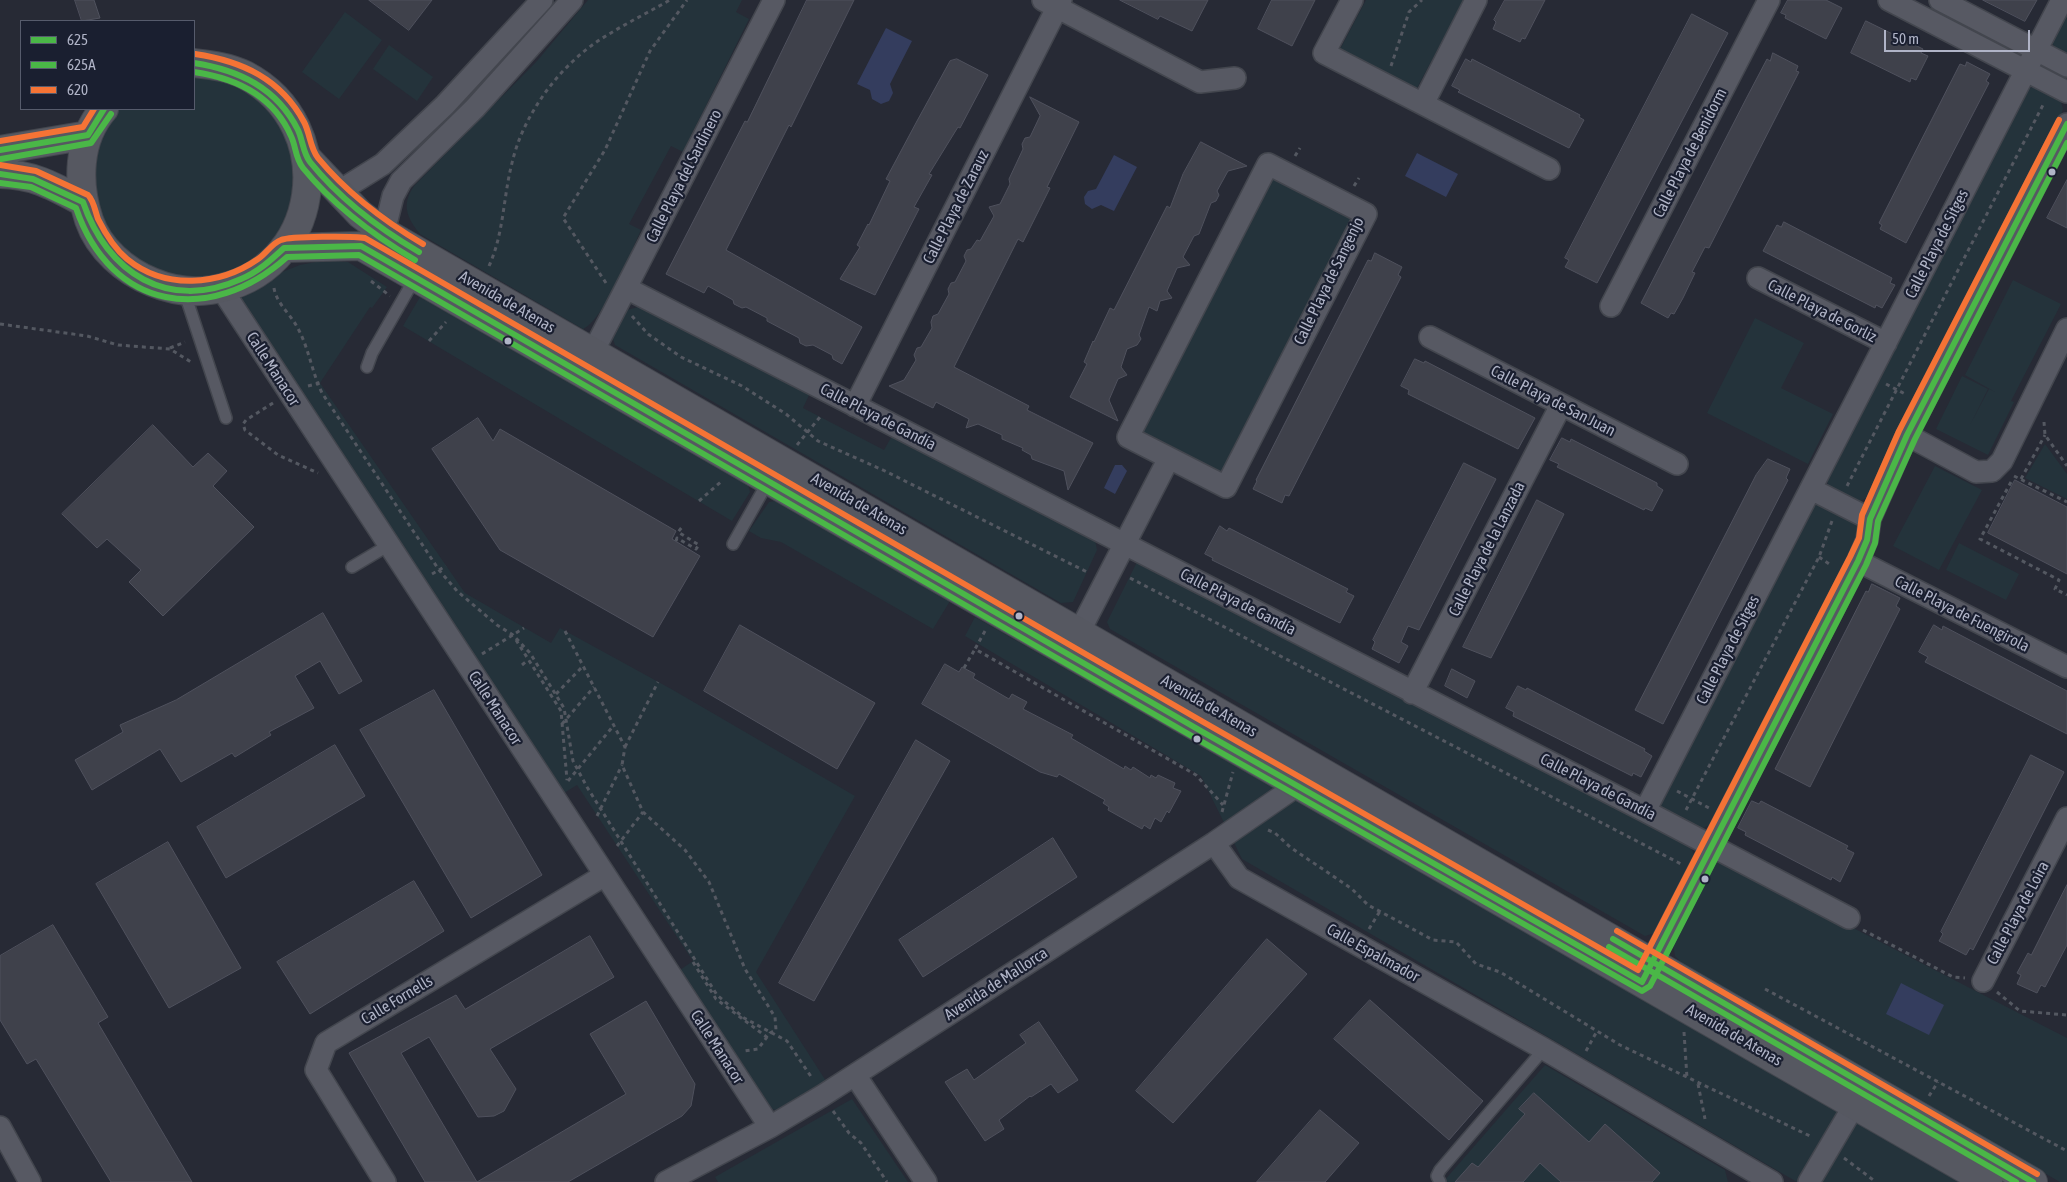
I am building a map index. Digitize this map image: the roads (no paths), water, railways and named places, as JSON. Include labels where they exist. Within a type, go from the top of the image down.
[{"type":"main road","points":[[103,110],[88,135],[82,164],[83,202],[91,225],[103,245],[119,263],[139,277],[161,286],[184,291],[221,288],[249,277],[274,259],[284,248],[302,215],[307,196],[307,158],[299,132],[286,109],[267,90],[245,75],[219,66],[195,64]]},
{"type":"main road","points":[[0,150],[88,135]]},
{"type":"main road","name":"Avenida de Atenas","points":[[307,158],[360,214],[384,232],[782,463],[1074,642],[1860,1096],[1988,1182]]},
{"type":"main road","points":[[0,174],[19,174],[44,182],[83,202]]},
{"type":"main road","name":"Avenida de Atenas","points":[[361,246],[415,278],[782,463]]},
{"type":"main road","points":[[284,248],[361,246]]},
{"type":"main road","name":"Avenida de Atenas","points":[[1860,1096],[2033,1182]]},
{"type":"street","points":[[338,192],[383,164],[445,105],[542,0]]},
{"type":"street","points":[[361,246],[384,232],[393,196],[401,181],[475,108],[572,0]]},
{"type":"street","name":"Calle Playa del Sardinero","points":[[593,352],[616,286],[774,0]]},
{"type":"street","points":[[1352,0],[1324,53],[1549,168]]},
{"type":"street","points":[[1423,104],[1476,0]]},
{"type":"street","name":"Calle Playa de Benidorm","points":[[1611,306],[1769,0]]},
{"type":"street","points":[[1889,0],[2067,92]]},
{"type":"street","points":[[1940,0],[2067,66]]},
{"type":"street","name":"Calle Playa de Sitges","points":[[1645,811],[2062,0]]},
{"type":"street","points":[[1054,2],[1200,82],[1235,78]]},
{"type":"street","name":"Calle Playa de Zarauz","points":[[855,406],[1054,2]]},
{"type":"street","points":[[1646,971],[1858,561],[1867,540],[1870,518],[1907,435],[2067,124]]},
{"type":"street","name":"Calle Playa de Sangenjo","points":[[1268,164],[1366,214],[1226,487],[1169,458],[1128,437],[1268,164]]},
{"type":"street","name":"Calle Playa de Gorliz","points":[[1758,278],[1886,343]]},
{"type":"street","name":"Calle Playa de Gandía","points":[[616,286],[1125,543],[1849,918]]},
{"type":"street","name":"Calle Manacor","points":[[221,288],[770,1127]]},
{"type":"street","points":[[1907,435],[1976,472],[1992,471],[2002,461],[2067,329]]},
{"type":"street","name":"Calle Playa de San Juan","points":[[1430,337],[1677,464]]},
{"type":"street","name":"Calle Playa de la Lanzada","points":[[1412,693],[1561,405]]},
{"type":"street","points":[[1074,642],[1169,458]]},
{"type":"street","points":[[1811,489],[1870,518]]},
{"type":"street","name":"Calle Playa de Fuengirola","points":[[1858,561],[2067,667]]},
{"type":"street","name":"Avenida de Mallorca","points":[[666,1182],[770,1127],[822,1096],[1214,843],[1304,775]]},
{"type":"street","name":"Calle Playa de Loira","points":[[1982,980],[2067,818]]},
{"type":"street","name":"Calle Espalmador","points":[[1214,843],[1239,878],[1544,1049],[1772,1182]]},
{"type":"street","name":"Calle Fornells","points":[[385,1182],[316,1070],[326,1043],[604,875]]},
{"type":"street","points":[[855,1074],[926,1182]]},
{"type":"street","points":[[1809,1182],[1860,1096]]},
{"type":"street","points":[[0,1127],[30,1182]]},
{"type":"lane","points":[[366,367],[415,278]]},
{"type":"lane","points":[[184,291],[226,418]]},
{"type":"lane","points":[[733,544],[782,463]]},
{"type":"lane","points":[[352,567],[389,545]]},
{"type":"lane","points":[[1440,1182],[1437,1176],[1440,1170],[1544,1049]]},
{"type":"water","points":[[886,28],[912,41],[890,84],[893,93],[889,101],[881,104],[872,99],[870,90],[857,84]]},
{"type":"water","points":[[1417,153],[1458,174],[1446,197],[1405,176]]},
{"type":"water","points":[[1114,155],[1137,167],[1114,211],[1101,205],[1092,209],[1085,204],[1084,197],[1088,191],[1096,189]]},
{"type":"water","points":[[1115,465],[1122,465],[1127,471],[1115,494],[1104,488]]},
{"type":"water","points":[[1901,983],[1944,1005],[1929,1035],[1886,1014]]}]
